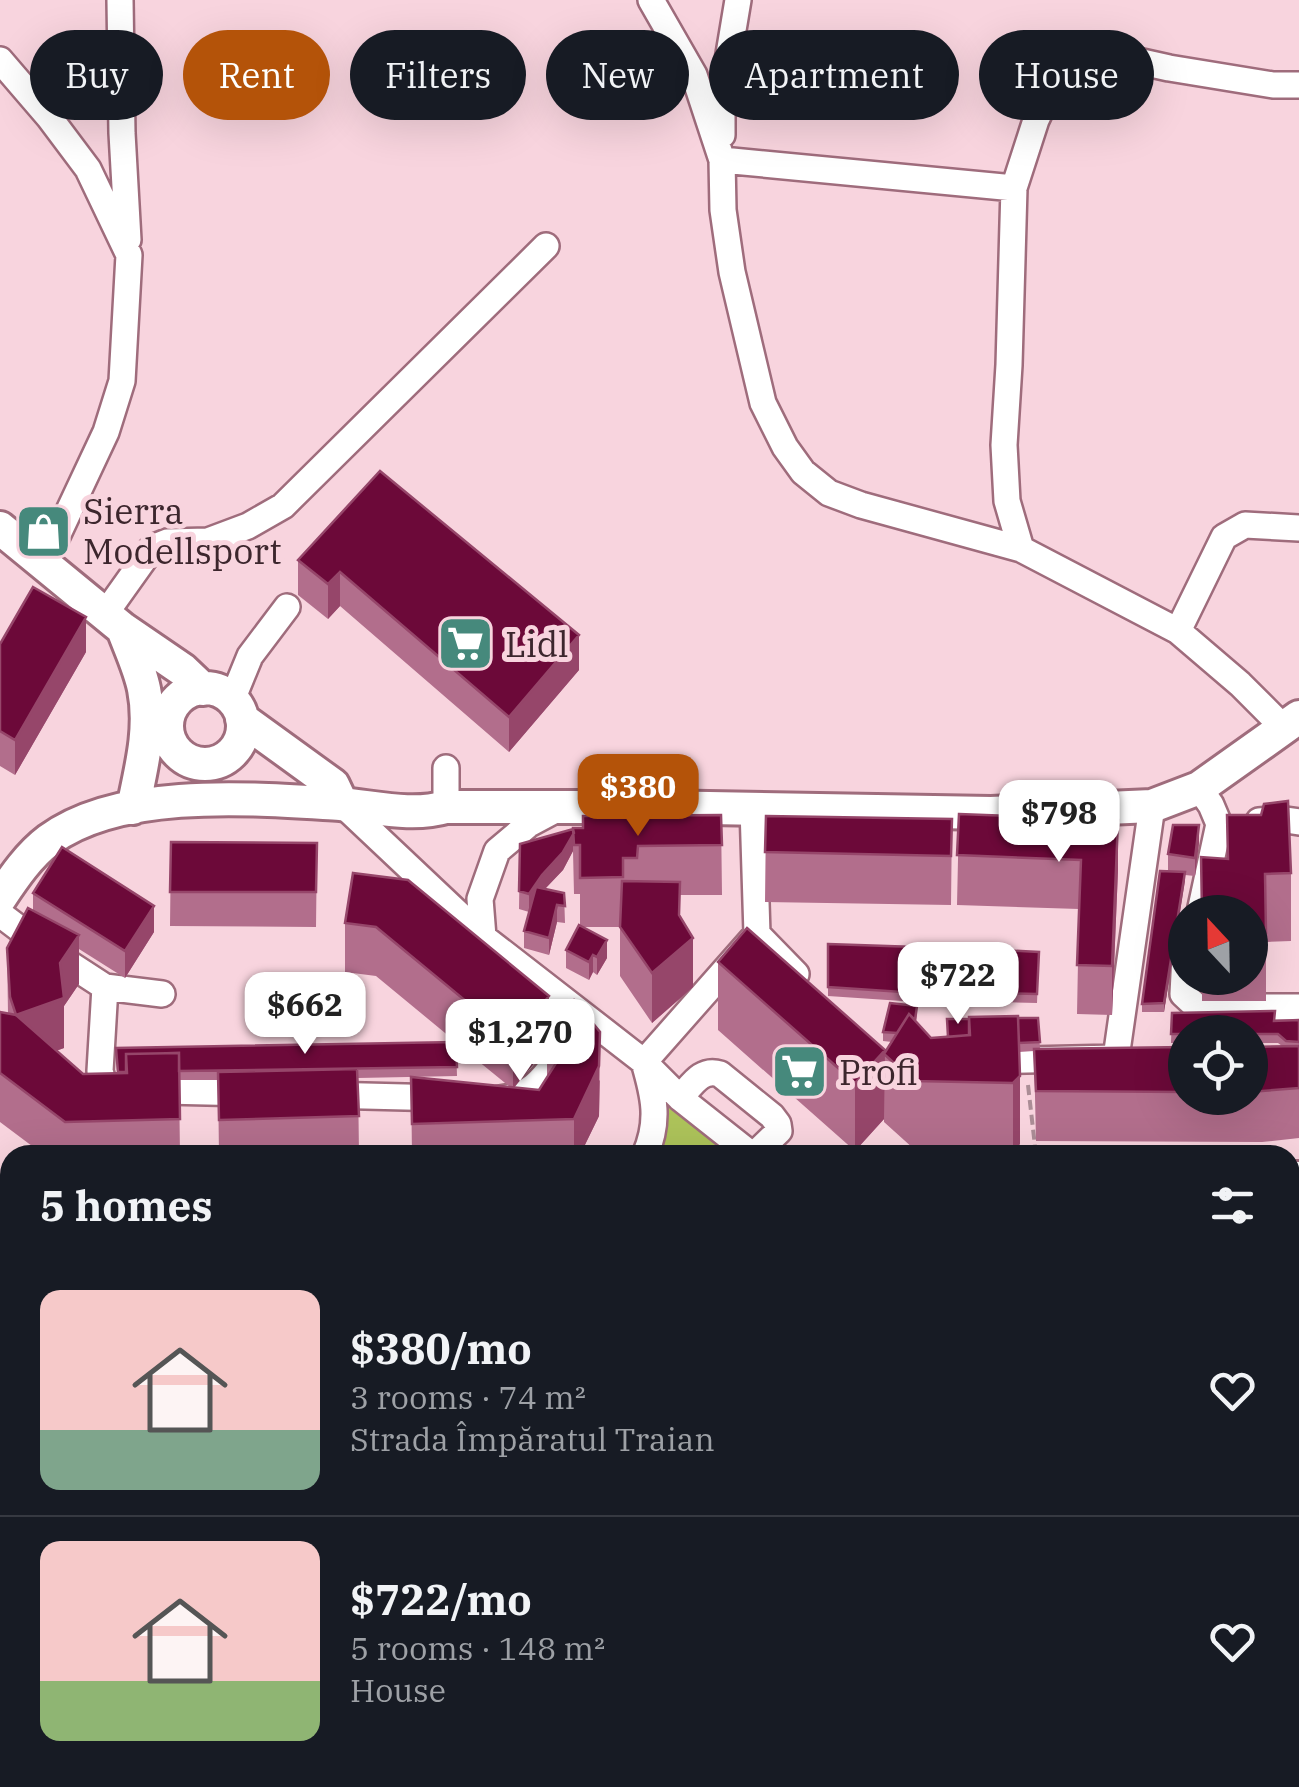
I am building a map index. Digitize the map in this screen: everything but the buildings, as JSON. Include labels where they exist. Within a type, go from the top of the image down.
[{"type":"main road","points":[[0,528],[114,621],[322,776],[342,804]]},
{"type":"main road","points":[[114,621],[153,713],[175,750],[196,763],[222,760],[240,741],[214,692]]},
{"type":"main road","points":[[133,808],[153,713],[154,680],[214,692]]},
{"type":"main road","points":[[153,713],[174,705],[192,691],[214,692]]},
{"type":"main road","points":[[0,898],[32,856],[50,840],[104,812],[133,808],[244,800],[428,812],[446,807],[991,812],[1152,806],[1199,788],[1291,722]]},
{"type":"main road","points":[[233,752],[244,800]]},
{"type":"street","points":[[44,564],[106,432],[122,381],[129,255],[120,0]]},
{"type":"street","points":[[652,0],[694,74],[722,160]]},
{"type":"street","points":[[738,0],[722,96],[723,210],[732,272],[763,403],[803,472],[830,493],[861,505],[1021,549],[1178,631],[1291,722]]},
{"type":"street","points":[[1021,549],[1007,501],[1004,445],[1014,188],[1036,120],[1055,80],[1079,58],[1115,56],[1256,82],[1299,85]]},
{"type":"street","points":[[0,60],[88,169],[129,255]]},
{"type":"street","points":[[722,160],[1014,188]]},
{"type":"street","points":[[114,621],[152,548],[168,542],[208,542],[284,506],[546,246]]},
{"type":"street","points":[[1178,631],[1224,537],[1244,525],[1299,528]]},
{"type":"street","points":[[214,692],[232,700],[250,656],[287,607]]},
{"type":"street","points":[[446,768],[446,807]]},
{"type":"street","points":[[1199,788],[1219,824],[1204,895]]},
{"type":"street","points":[[342,804],[483,937],[644,1062],[680,1098],[740,1145]]},
{"type":"street","points":[[970,1061],[1116,1058],[1152,806]]},
{"type":"street","points":[[483,937],[480,898],[497,851],[529,824],[560,808]]},
{"type":"street","points":[[753,808],[757,934],[812,990]]},
{"type":"street","points":[[1219,824],[1279,819],[1299,822]]},
{"type":"street","points":[[0,914],[105,987],[162,994]]},
{"type":"street","points":[[644,1062],[757,934]]},
{"type":"street","points":[[105,987],[100,1072],[104,1085],[121,1090],[520,1097],[535,1087],[589,1019]]},
{"type":"street","points":[[1184,995],[1197,1007],[1299,1007]]},
{"type":"street","points":[[644,1062],[655,1098],[648,1145]]},
{"type":"street","points":[[680,1098],[703,1073],[720,1074],[778,1124],[779,1131],[764,1145]]},
{"type":"path","points":[[1025,1060],[1035,1145]]},
{"type":"green space","points":[[668,1107],[718,1145],[658,1145]]},
{"type":"place","name":"Sierra Modellsport","points":[[44,531]]},
{"type":"place","name":"Lidl","points":[[466,644]]},
{"type":"place","name":"Profi","points":[[800,1072]]}]
